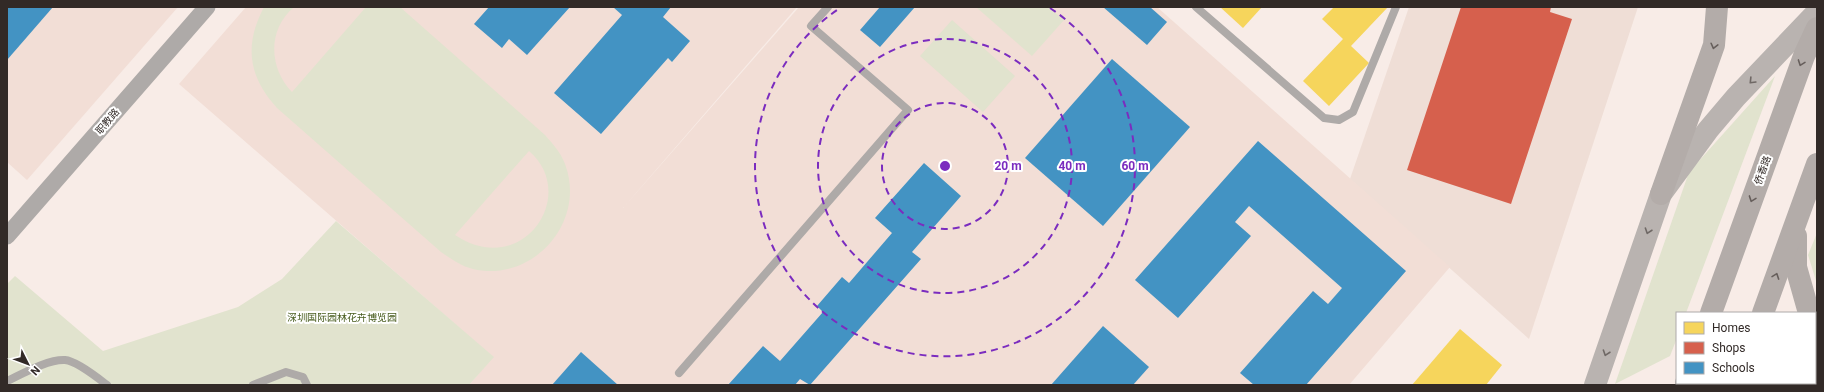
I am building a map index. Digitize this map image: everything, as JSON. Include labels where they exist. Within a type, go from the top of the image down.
[{"type":"main road","points":[[1595,385],[1714,45],[1717,7]]},
{"type":"main road","points":[[1661,194],[1722,114],[1817,12]]},
{"type":"main road","name":"侨香路","points":[[1711,312],[1804,56],[1817,28]]},
{"type":"main road","points":[[1763,312],[1817,164]]},
{"type":"main road","points":[[1797,220],[1796,267],[1809,312]]},
{"type":"street","name":"职教路","points":[[7,236],[207,7]]},
{"type":"lane","points":[[679,373],[908,110],[811,26],[828,7]]},
{"type":"lane","points":[[1196,7],[1324,118],[1339,120],[1353,112],[1396,7]]},
{"type":"lane","points":[[7,381],[37,366],[65,360],[87,370],[107,385]]},
{"type":"lane","points":[[253,385],[286,372],[303,377],[308,385]]},
{"type":"shaded area","points":[[7,7],[178,7],[27,180],[7,162]]},
{"type":"shaded area","points":[[246,7],[797,7],[623,208],[799,7],[1157,7],[1450,267],[1349,385],[469,385],[493,357],[179,84]]},
{"type":"shaded area","points":[[1409,7],[1638,7],[1529,339],[1350,179]]},
{"type":"green space","points":[[264,7],[294,7],[285,16],[279,27],[275,38],[274,49],[275,61],[279,72],[284,82],[292,92],[366,7],[400,7],[545,135],[559,152],[565,164],[570,186],[568,207],[561,226],[550,244],[534,257],[516,267],[495,271],[469,268],[456,262],[441,252],[277,108],[267,96],[255,72],[252,60],[254,34]],"holes":[[[529,151],[543,169],[548,189],[546,209],[536,226],[521,240],[502,247],[480,246],[455,235]]]},
{"type":"green space","points":[[976,7],[1048,7],[1064,20],[1032,56]]},
{"type":"green space","points":[[952,20],[1015,76],[983,112],[920,56]]},
{"type":"green space","points":[[1775,76],[1686,312],[1676,312],[1676,341],[1670,356],[1615,384],[1689,172]]},
{"type":"green space","name":"深圳国际园林花卉博览园","points":[[336,221],[494,357],[469,385],[7,385],[7,284],[15,276],[103,351],[238,307],[282,279]]},
{"type":"green space","points":[[1817,233],[1817,284],[1808,255]]},
{"type":"green space","points":[[1816,360],[1817,385],[1762,385],[1816,384]]},
{"type":"building: Homes","points":[[1220,7],[1262,7],[1243,28]]},
{"type":"building: Homes","points":[[1334,7],[1388,7],[1351,46],[1369,63],[1329,106],[1303,81],[1343,39],[1322,19]]},
{"type":"building: Homes","points":[[1460,329],[1502,365],[1486,385],[1412,385]]},
{"type":"building: Shops","points":[[1461,7],[1551,7],[1550,12],[1572,19],[1511,204],[1407,170]]},
{"type":"building: Schools","points":[[7,7],[53,7],[7,60]]},
{"type":"building: Schools","points":[[489,7],[570,7],[527,55],[509,39],[502,48],[474,24]]},
{"type":"building: Schools","points":[[613,7],[671,7],[663,17],[690,41],[672,62],[668,58],[601,134],[554,93],[622,15]]},
{"type":"building: Schools","points":[[880,7],[915,7],[880,47],[860,30]]},
{"type":"building: Schools","points":[[1103,7],[1150,7],[1167,22],[1147,45]]},
{"type":"building: Schools","points":[[1112,59],[1190,127],[1103,226],[1025,158]]},
{"type":"building: Schools","points":[[1258,141],[1406,271],[1306,385],[1254,385],[1240,373],[1313,291],[1328,304],[1342,288],[1249,206],[1235,222],[1251,236],[1178,318],[1135,280]]},
{"type":"building: Schools","points":[[924,163],[961,196],[912,252],[921,259],[810,385],[800,379],[795,385],[728,385],[763,346],[780,361],[823,312],[817,306],[842,277],[849,283],[892,233],[875,218]]},
{"type":"building: Schools","points":[[1103,326],[1149,367],[1133,385],[1051,385]]},
{"type":"building: Schools","points":[[581,352],[618,385],[552,385]]}]
